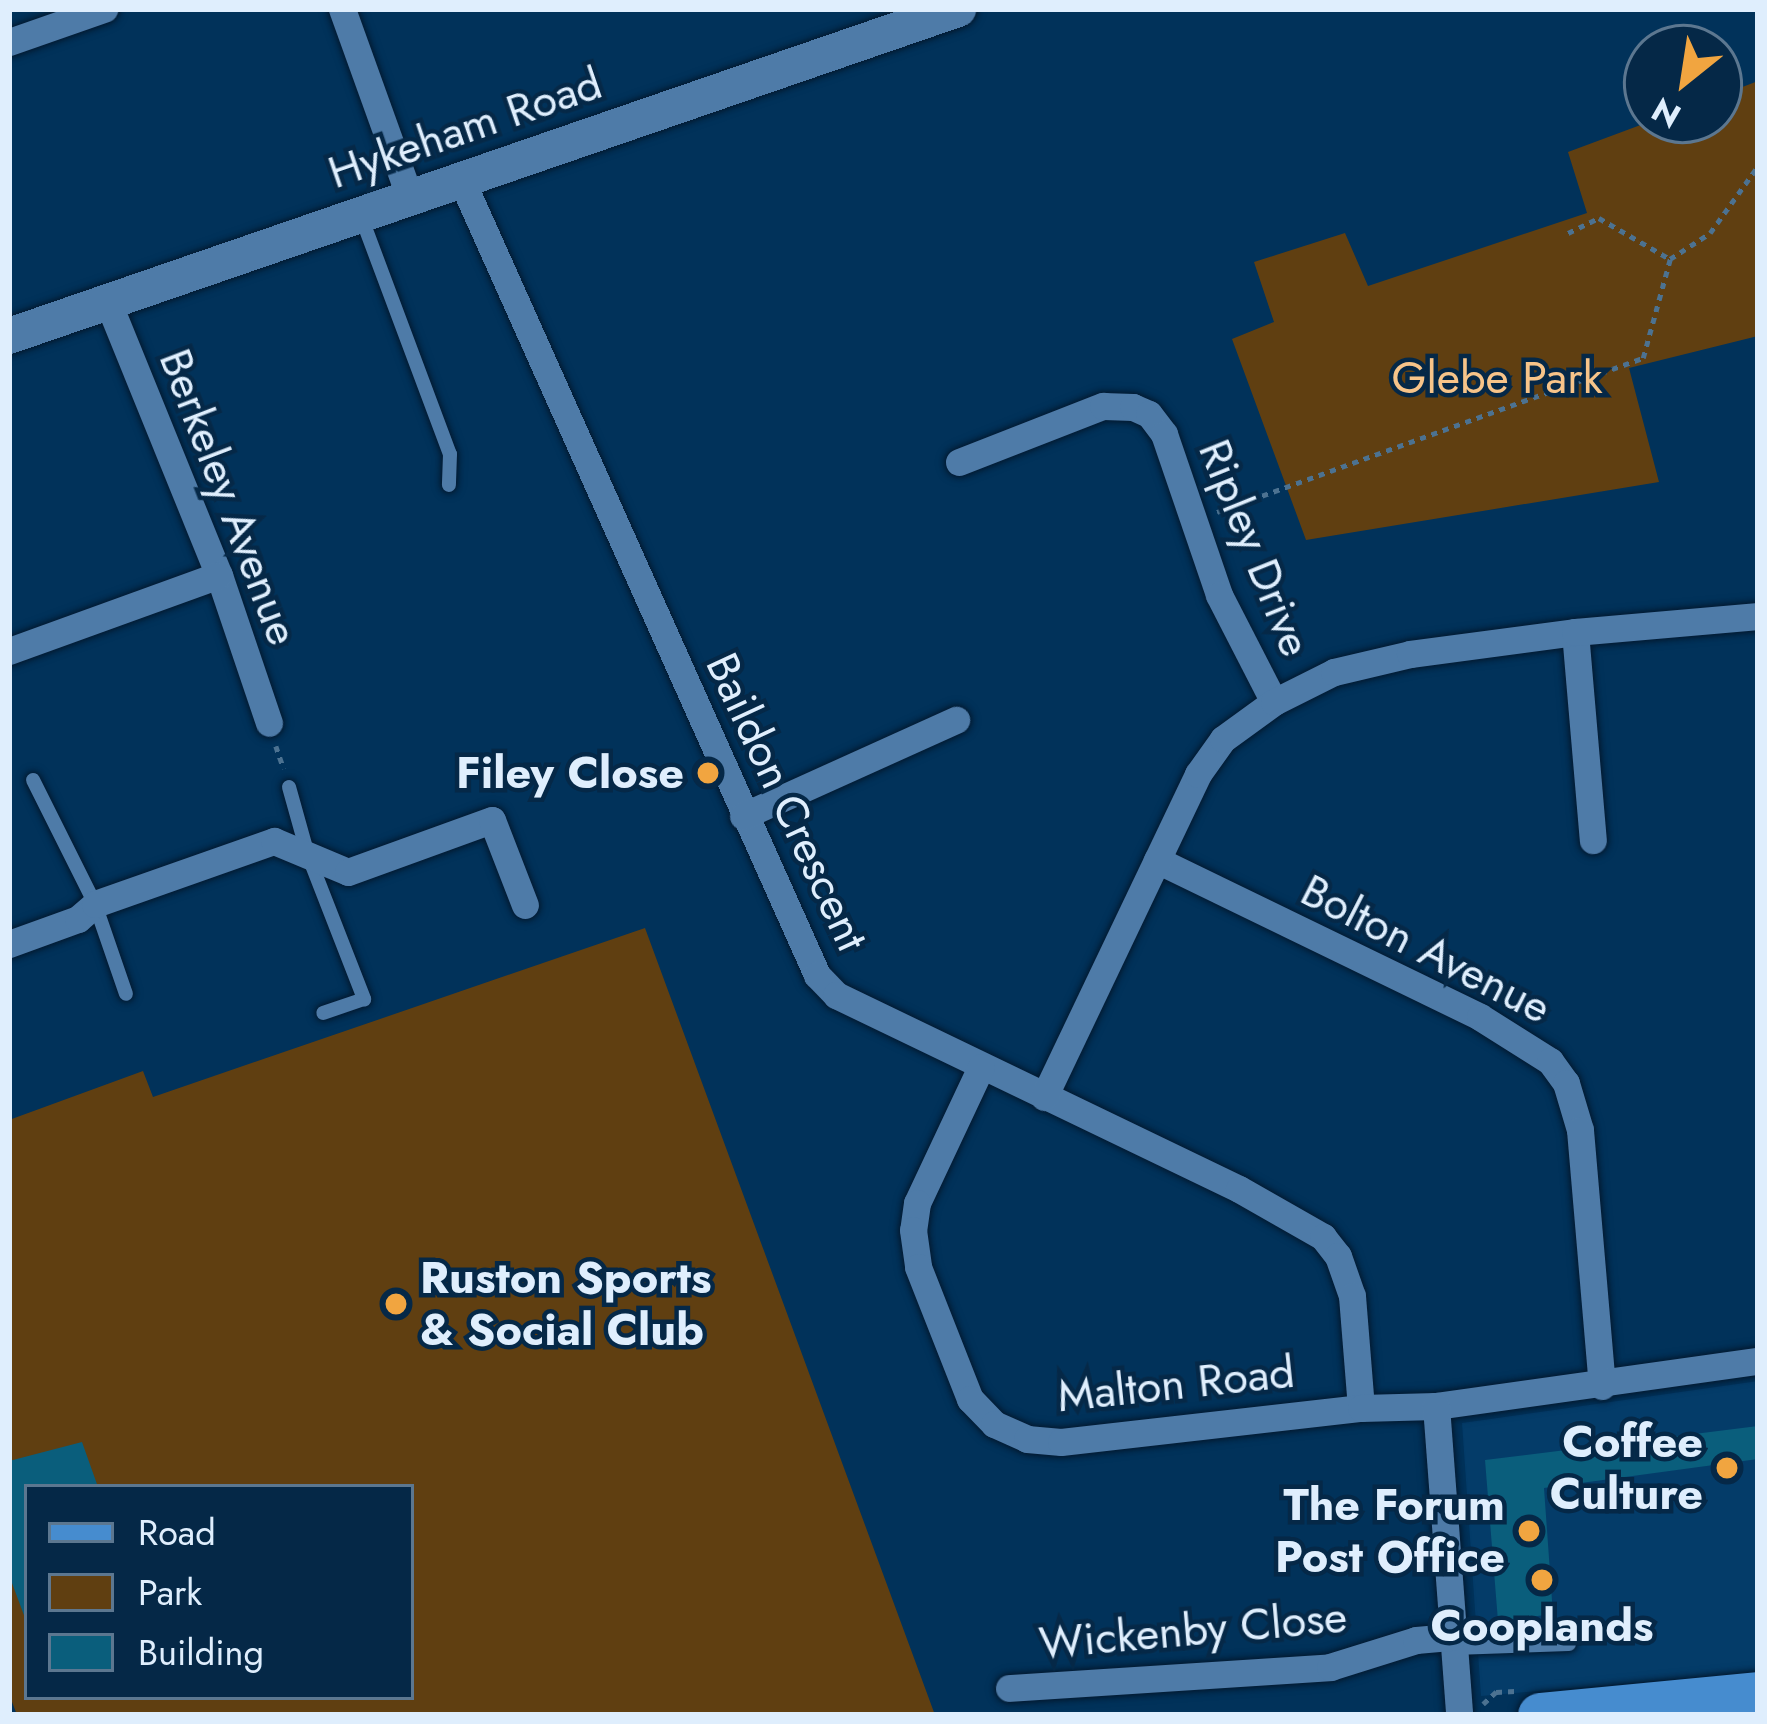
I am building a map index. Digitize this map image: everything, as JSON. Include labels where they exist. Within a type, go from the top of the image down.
[{"type":"main road","points":[[1540,1715],[1758,1694]]},
{"type":"street","points":[[9,42],[104,9]]},
{"type":"street","points":[[342,9],[410,198]]},
{"type":"street","name":"Hykeham Road","points":[[9,336],[956,10]]},
{"type":"street","name":"Baildon Crescent","points":[[461,179],[817,975],[836,995],[1239,1190],[1323,1237],[1338,1256],[1352,1296],[1360,1408]]},
{"type":"street","name":"Berkeley Avenue","points":[[108,302],[219,575],[269,723]]},
{"type":"street","name":"Ripley Drive","points":[[959,462],[1102,406],[1133,406],[1149,414],[1164,434],[1219,595],[1274,702]]},
{"type":"street","points":[[9,651],[219,575]]},
{"type":"street","points":[[1044,1096],[1198,774],[1223,739],[1274,702],[1334,672],[1410,653],[1758,616]]},
{"type":"street","points":[[1575,632],[1593,840]]},
{"type":"street","points":[[743,816],[956,720]]},
{"type":"street","points":[[9,944],[78,919],[94,904],[274,842],[348,872],[492,820],[525,904]]},
{"type":"street","name":"Bolton Avenue","points":[[1157,860],[1480,1017],[1550,1061],[1566,1083],[1580,1130],[1603,1386]]},
{"type":"street","name":"Malton Road","points":[[981,1067],[917,1202],[913,1231],[918,1267],[970,1399],[994,1424],[1027,1439],[1061,1442],[1360,1408],[1436,1406],[1758,1361]]},
{"type":"street","points":[[1436,1406],[1459,1715]]},
{"type":"street","name":"Wickenby Close","points":[[1010,1688],[1330,1667],[1416,1640],[1454,1643]]},
{"type":"lane","points":[[361,215],[451,454],[448,485]]},
{"type":"lane","points":[[33,780],[94,904],[126,994]]},
{"type":"lane","points":[[289,788],[308,855],[364,999],[323,1013]]},
{"type":"lane","points":[[1454,1643],[1569,1644]]},
{"type":"path","points":[[1195,520],[1643,358],[1670,259],[1710,233],[1758,166]]},
{"type":"path","points":[[1568,233],[1599,218],[1670,259]]},
{"type":"path","points":[[269,723],[289,788]]},
{"type":"shaded area","points":[[1758,1381],[1758,1672],[1481,1696],[1462,1423]]},
{"type":"green space","name":"Glebe Park","points":[[1758,81],[1758,336],[1629,368],[1659,482],[1306,540],[1232,339],[1274,322],[1254,262],[1345,233],[1368,286],[1587,213],[1568,152],[1623,132],[1623,144],[1743,144],[1743,87]]},
{"type":"green space","name":"Ruston Sports & Social Club","points":[[645,928],[935,1715],[17,1715],[9,1694],[9,1120],[143,1071],[153,1097]]},
{"type":"building","points":[[1758,1426],[1758,1459],[1544,1488],[1553,1614],[1498,1621],[1485,1460]]},
{"type":"building","points":[[82,1442],[97,1484],[24,1484],[24,1615],[9,1575],[9,1461]]},
{"type":"place","name":"Filey Close","points":[[708,773]]},
{"type":"place","name":"Ruston Sports & Social Club","points":[[396,1304]]},
{"type":"place","name":"Coffee Culture","points":[[1727,1468]]},
{"type":"place","name":"The Forum Post Office","points":[[1529,1531]]},
{"type":"place","name":"Cooplands","points":[[1542,1580]]}]
